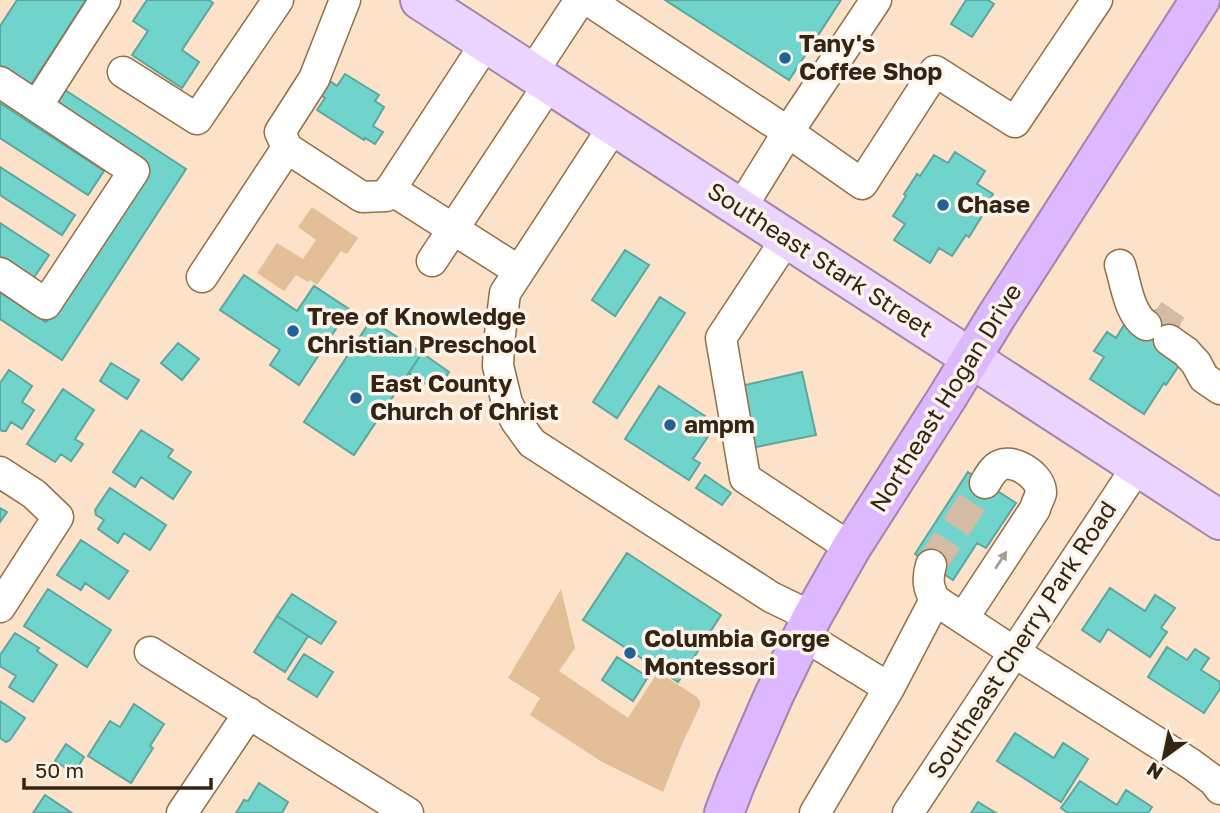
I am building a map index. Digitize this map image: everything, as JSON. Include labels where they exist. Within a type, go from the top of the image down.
[{"type":"highway","name":"Northeast Hogan Drive","points":[[724,813],[757,732],[808,626],[852,548],[996,317],[1200,0]]},
{"type":"main road","name":"Southeast Stark Street","points":[[420,0],[1220,520]]},
{"type":"street","points":[[37,106],[105,0]]},
{"type":"street","points":[[123,72],[197,119],[278,0]]},
{"type":"street","points":[[345,0],[314,79],[280,132],[287,148],[362,197],[386,195],[486,43]]},
{"type":"street","points":[[432,261],[541,78],[580,0]]},
{"type":"street","points":[[588,0],[862,184],[935,71],[1015,122],[1097,0]]},
{"type":"street","points":[[741,208],[876,0]]},
{"type":"street","points":[[0,82],[134,171],[46,304],[0,273]]},
{"type":"street","points":[[614,127],[505,293],[498,366],[507,403],[532,443],[771,597],[889,688]]},
{"type":"street","points":[[202,277],[287,148]]},
{"type":"street","points":[[390,188],[519,271]]},
{"type":"street","points":[[787,238],[721,338],[744,478],[852,548]]},
{"type":"street","points":[[1120,265],[1160,328],[1196,363],[1204,378],[1220,389]]},
{"type":"street","points":[[964,617],[1035,509],[1041,492],[1036,478],[1017,465],[1004,464],[993,470],[985,483]]},
{"type":"street","name":"Southeast Cherry Park Road","points":[[908,813],[1137,467]]},
{"type":"street","points":[[0,472],[34,494],[58,517],[0,607]]},
{"type":"street","points":[[931,565],[928,575],[929,589],[935,600],[1191,764],[1214,780],[1220,789]]},
{"type":"street","points":[[815,813],[889,688],[935,600]]},
{"type":"street","points":[[150,652],[408,813]]},
{"type":"street","points":[[182,813],[249,713]]},
{"type":"shaded area","points":[[312,207],[358,238],[347,254],[341,251],[317,285],[296,275],[284,291],[257,273],[277,243],[303,259],[316,240],[298,227]]},
{"type":"shaded area","points":[[561,589],[575,648],[559,671],[628,718],[658,672],[700,701],[663,792],[602,762],[530,715],[540,698],[508,678]]},
{"type":"building","points":[[17,0],[86,0],[29,88],[0,69],[0,26]]},
{"type":"building","points":[[147,0],[209,0],[213,3],[182,50],[199,62],[182,88],[132,55],[148,31],[133,21]]},
{"type":"building","points":[[665,0],[841,0],[789,80]]},
{"type":"building","points":[[966,0],[988,0],[994,4],[972,37],[951,24]]},
{"type":"building","points":[[345,74],[379,95],[375,101],[384,107],[373,126],[383,132],[375,144],[365,138],[364,140],[317,110],[325,98],[315,91],[324,77],[337,86]]},
{"type":"building","points":[[62,88],[186,169],[62,360],[0,319],[0,292],[46,322],[148,165],[52,103]]},
{"type":"building","points":[[0,103],[104,171],[88,195],[0,138]]},
{"type":"building","points":[[955,152],[985,171],[977,184],[993,194],[969,237],[966,235],[952,256],[939,248],[930,263],[894,240],[905,224],[893,216],[917,174],[920,176],[934,155],[948,163]]},
{"type":"building","points":[[0,167],[75,215],[62,235],[0,195]]},
{"type":"building","points":[[0,223],[49,255],[33,279],[0,258]]},
{"type":"building","points":[[625,250],[649,265],[615,316],[592,300]]},
{"type":"building","name":"Tree of Knowledge Christian Preschool","points":[[244,275],[297,311],[314,286],[349,309],[299,385],[270,365],[280,350],[220,310]]},
{"type":"building","points":[[660,297],[685,313],[617,418],[593,402]]},
{"type":"building","points":[[1156,310],[1179,325],[1164,349],[1182,361],[1144,414],[1090,379],[1104,357],[1094,351],[1107,332],[1116,338],[1124,325],[1140,335]]},
{"type":"building","name":"East County Church of Christ","points":[[371,320],[422,353],[354,455],[304,422]]},
{"type":"building","points":[[178,343],[199,359],[182,380],[161,363]]},
{"type":"building","points":[[422,353],[449,372],[437,391],[409,373]]},
{"type":"building","points":[[111,363],[139,380],[127,399],[100,381]]},
{"type":"building","points":[[9,370],[32,386],[22,402],[34,410],[22,429],[11,422],[6,431],[2,431],[0,383]]},
{"type":"building","points":[[802,372],[816,435],[751,448],[737,387]]},
{"type":"building","name":"ampm","points":[[659,386],[705,416],[709,435],[693,459],[700,463],[689,480],[625,439]]},
{"type":"building","points":[[63,389],[94,410],[75,439],[83,444],[71,461],[61,454],[55,462],[27,444]]},
{"type":"building","points":[[141,430],[173,450],[168,457],[191,472],[173,499],[141,477],[135,487],[113,472]]},
{"type":"building","points":[[968,472],[1016,503],[986,548],[977,543],[953,580],[915,554]]},
{"type":"building","points":[[705,475],[731,493],[722,505],[696,488]]},
{"type":"building","points":[[110,488],[166,525],[150,550],[124,533],[118,543],[98,529],[104,520],[96,515],[95,510]]},
{"type":"building","points":[[0,508],[7,512],[0,522]]},
{"type":"building","points":[[81,540],[128,571],[109,599],[85,583],[81,590],[57,575]]},
{"type":"building","points":[[627,553],[721,615],[678,682],[583,620]]},
{"type":"building","points":[[1110,588],[1145,611],[1155,595],[1175,608],[1161,628],[1167,632],[1150,657],[1108,629],[1100,642],[1082,630]]},
{"type":"building","points":[[48,589],[111,630],[87,667],[24,626]]},
{"type":"building","points":[[292,594],[336,622],[321,644],[277,616]]},
{"type":"building","points":[[277,616],[308,636],[285,672],[254,652]]},
{"type":"building","points":[[15,633],[39,648],[37,651],[57,665],[33,702],[9,687],[16,676],[0,666],[0,655]]},
{"type":"building","points":[[1167,647],[1187,660],[1195,649],[1209,658],[1201,670],[1220,682],[1220,689],[1204,713],[1148,677]]},
{"type":"building","points":[[304,654],[333,672],[317,697],[288,679]]},
{"type":"building","points":[[617,657],[648,677],[633,701],[602,680]]},
{"type":"building","points":[[0,701],[25,718],[6,742],[0,738]]},
{"type":"building","points":[[134,704],[164,724],[150,746],[153,748],[131,783],[88,756],[110,721],[120,727]]},
{"type":"building","points":[[1015,733],[1054,758],[1063,743],[1088,759],[1061,802],[997,761]]},
{"type":"building","points":[[66,744],[84,757],[74,773],[55,761]]},
{"type":"building","points":[[1080,781],[1117,805],[1126,790],[1152,807],[1148,813],[1068,813],[1061,808]]},
{"type":"building","points":[[259,783],[288,802],[282,813],[236,813],[244,800],[248,801]]},
{"type":"building","points":[[45,795],[72,813],[33,813]]},
{"type":"building","points":[[978,802],[996,813],[971,813]]},
{"type":"tunnel","points":[[1153,314],[1176,330]]},
{"type":"tunnel","points":[[931,565],[985,483]]},
{"type":"place","name":"Tany's Coffee Shop","points":[[785,58]]},
{"type":"place","name":"Chase","points":[[943,205]]},
{"type":"place","name":"Tree of Knowledge Christian Preschool","points":[[293,331]]},
{"type":"place","name":"East County Church of Christ","points":[[356,398]]},
{"type":"place","name":"ampm","points":[[670,425]]},
{"type":"place","name":"Columbia Gorge Montessori","points":[[630,653]]}]
